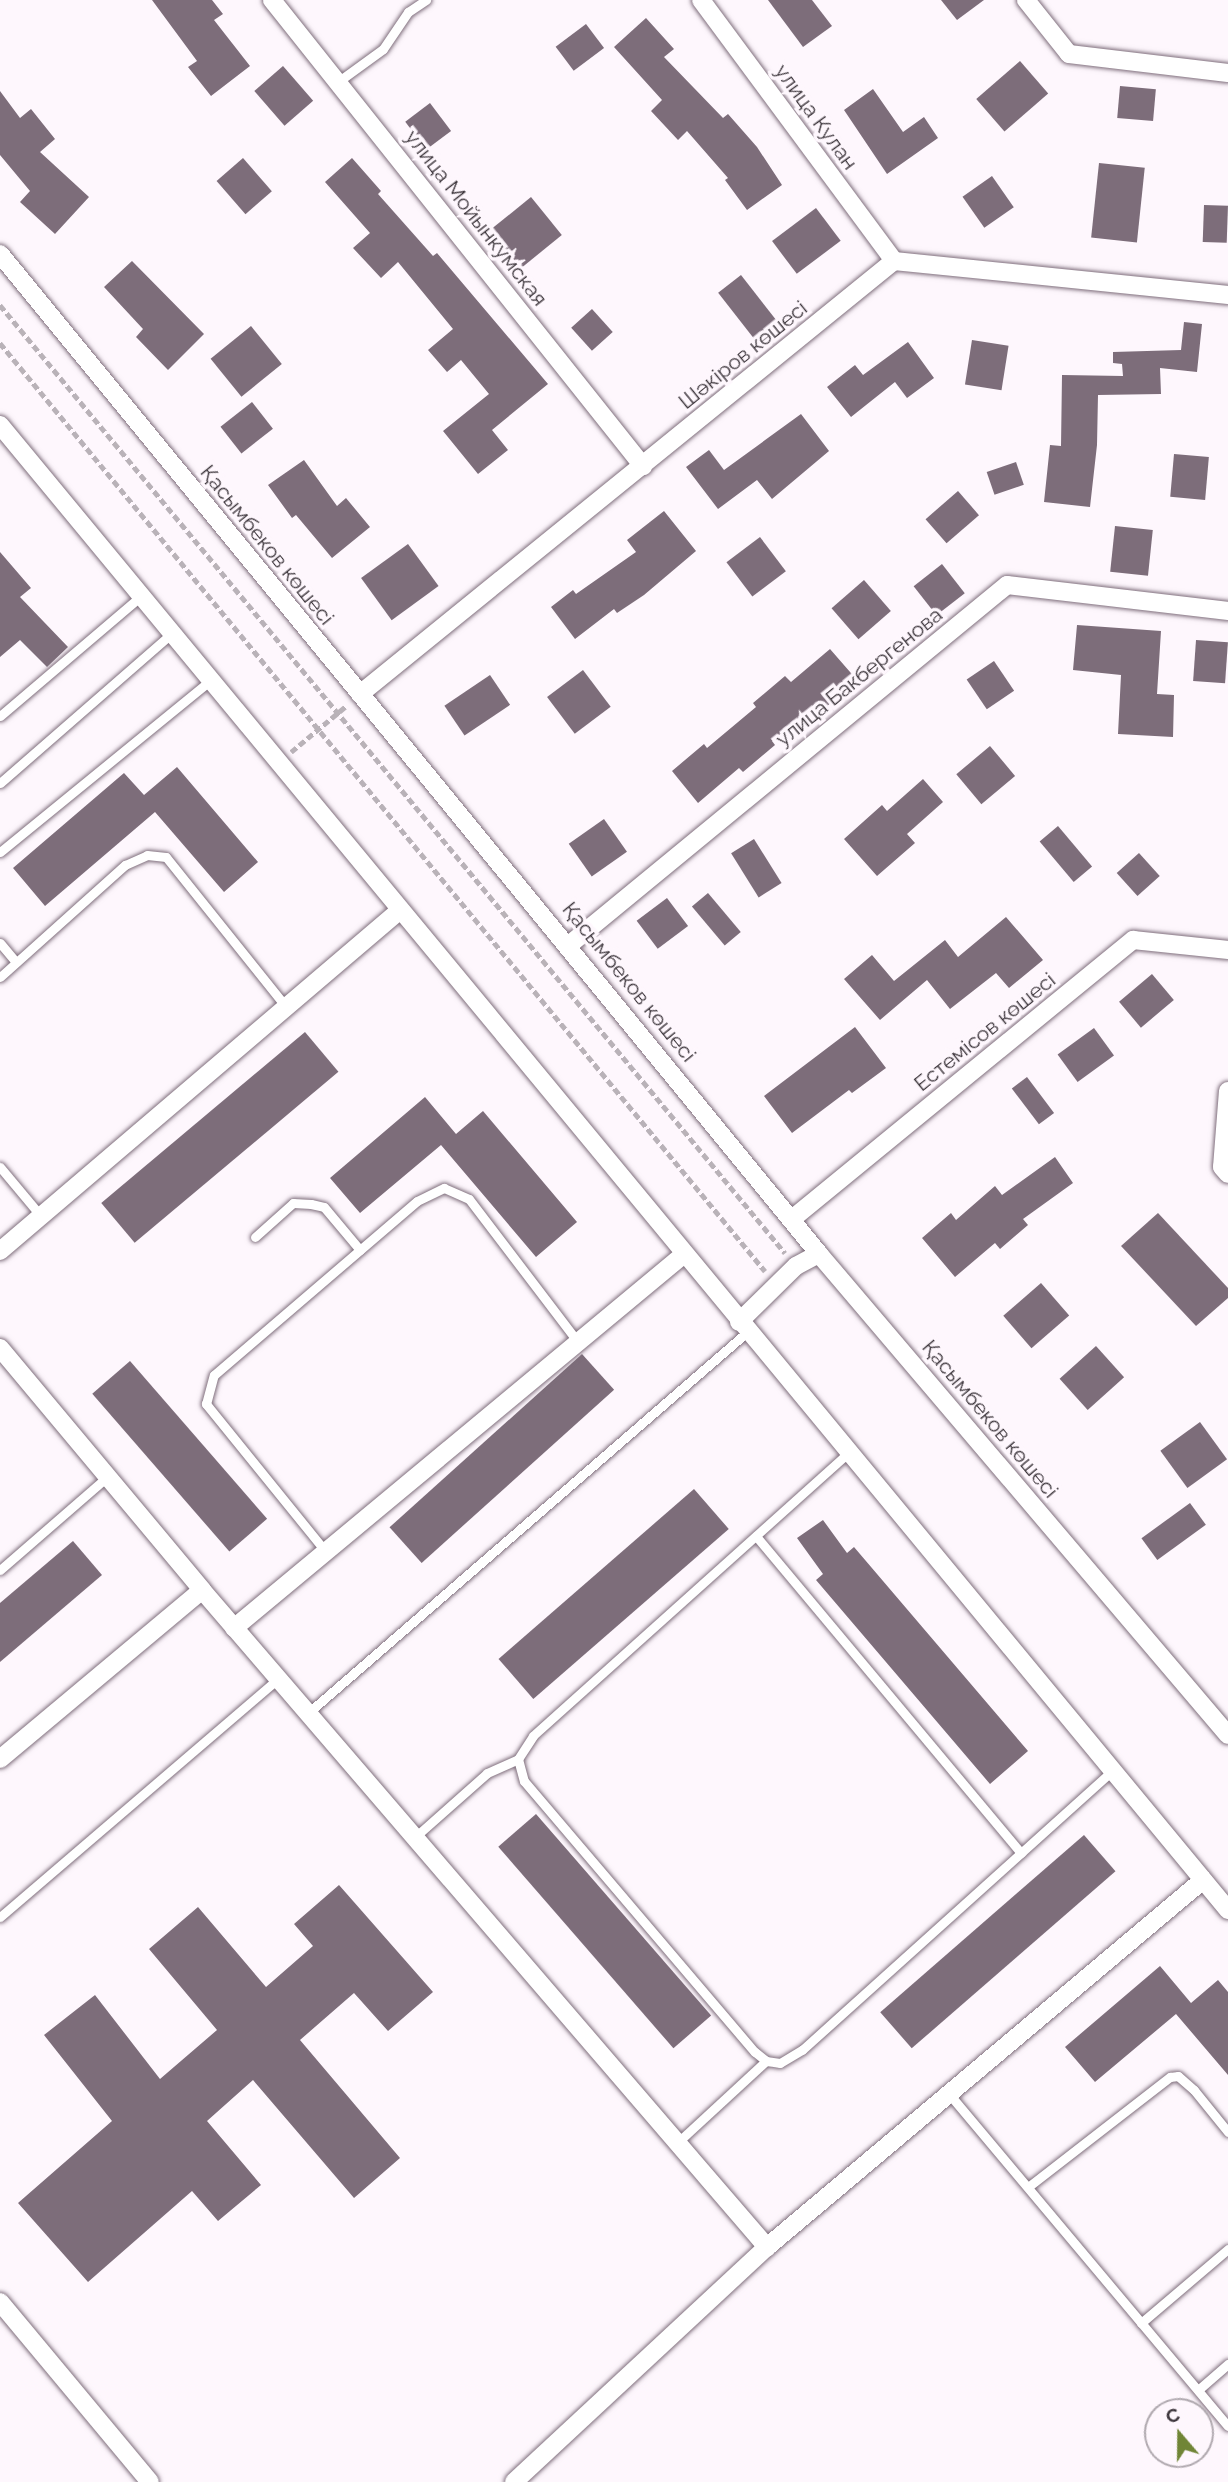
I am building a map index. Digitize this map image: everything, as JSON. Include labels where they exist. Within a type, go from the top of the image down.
[{"type":"street","name":"улица Мойынкумская","points":[[272,0],[643,466]]},
{"type":"street","name":"улица Кулан","points":[[701,0],[894,261]]},
{"type":"street","points":[[1026,0],[1069,54],[1228,73]]},
{"type":"street","name":"Қасымбеков көшесі","points":[[0,254],[569,945],[819,1254],[1228,1735]]},
{"type":"street","points":[[894,261],[1228,295]]},
{"type":"street","name":"Шәкіров көшесі","points":[[360,694],[894,261]]},
{"type":"street","points":[[0,425],[683,1255],[1228,1910]]},
{"type":"street","name":"улица Бакбергенова","points":[[569,945],[1007,585],[1228,611]]},
{"type":"street","points":[[0,1251],[399,911]]},
{"type":"street","name":"Естемісов көшесі","points":[[792,1219],[1133,940],[1228,950]]},
{"type":"street","points":[[1228,1091],[1222,1167],[1228,1174]]},
{"type":"street","points":[[743,1327],[776,1285],[796,1266],[819,1254]]},
{"type":"street","points":[[234,1628],[683,1255]]},
{"type":"street","points":[[0,1348],[234,1628],[767,2247]]},
{"type":"street","points":[[0,1759],[202,1590]]},
{"type":"street","points":[[513,2482],[767,2247],[1203,1881]]},
{"type":"street","points":[[0,2302],[150,2482]]},
{"type":"lane","points":[[339,81],[383,49],[408,12],[426,0]]},
{"type":"lane","points":[[0,716],[142,595]]},
{"type":"lane","points":[[0,783],[171,634]]},
{"type":"lane","points":[[0,852],[211,680]]},
{"type":"lane","points":[[0,977],[125,865],[147,855],[166,858],[286,1007]]},
{"type":"lane","points":[[0,943],[16,962]]},
{"type":"lane","points":[[0,1167],[41,1216]]},
{"type":"lane","points":[[326,1552],[206,1404],[214,1375],[417,1201],[444,1188],[468,1199],[578,1342]]},
{"type":"lane","points":[[255,1237],[293,1203],[311,1204],[324,1207],[360,1250]]},
{"type":"lane","points":[[308,1713],[743,1327]]},
{"type":"lane","points":[[415,1837],[487,1773],[518,1759],[533,1736],[848,1453]]},
{"type":"lane","points":[[0,1570],[107,1477]]},
{"type":"lane","points":[[756,1536],[1021,1853]]},
{"type":"lane","points":[[0,1917],[278,1679]]},
{"type":"lane","points":[[518,1759],[524,1781],[766,2062],[780,2063],[802,2050],[1112,1771]]},
{"type":"lane","points":[[677,2143],[766,2062]]},
{"type":"lane","points":[[1028,2187],[1170,2077],[1178,2076],[1194,2090],[1228,2132]]},
{"type":"lane","points":[[950,2095],[1228,2426]]},
{"type":"lane","points":[[1141,2323],[1228,2249]]},
{"type":"lane","points":[[1198,2390],[1228,2364]]},
{"type":"path","points":[[0,305],[336,715],[796,1266]]},
{"type":"path","points":[[0,343],[776,1285]]},
{"type":"path","points":[[278,762],[336,715]]},
{"type":"building","points":[[152,0],[212,0],[223,14],[214,20],[250,66],[211,96],[188,67],[197,61]]},
{"type":"building","points":[[768,0],[812,0],[832,26],[803,47]]},
{"type":"building","points":[[941,0],[984,0],[957,20]]},
{"type":"building","points":[[646,18],[674,49],[664,57],[723,118],[728,114],[757,147],[782,185],[747,210],[725,180],[728,178],[687,131],[678,140],[651,111],[662,100],[614,47]]},
{"type":"building","points":[[586,24],[604,48],[574,71],[556,47]]},
{"type":"building","points":[[1020,61],[1048,93],[1004,132],[976,99]]},
{"type":"building","points":[[283,66],[313,101],[284,126],[254,91]]},
{"type":"building","points":[[1120,86],[1156,89],[1153,121],[1117,118]]},
{"type":"building","points":[[873,89],[903,132],[924,117],[938,138],[887,174],[844,110]]},
{"type":"building","points":[[0,91],[20,118],[31,109],[55,139],[40,152],[89,197],[55,234],[20,202],[30,191],[0,155]]},
{"type":"building","points":[[430,103],[451,131],[426,150],[405,122]]},
{"type":"building","points":[[243,158],[272,191],[245,214],[217,181]]},
{"type":"building","points":[[352,158],[381,191],[378,194],[433,256],[437,253],[548,384],[492,430],[508,450],[478,474],[443,431],[489,394],[461,360],[447,372],[428,350],[453,329],[398,262],[381,278],[353,248],[370,233],[325,182]]},
{"type":"building","points":[[1099,163],[1145,168],[1137,242],[1091,238]]},
{"type":"building","points":[[992,176],[1014,207],[984,228],[963,197]]},
{"type":"building","points":[[531,197],[562,235],[521,268],[490,230]]},
{"type":"building","points":[[1204,205],[1228,206],[1227,243],[1203,242]]},
{"type":"building","points":[[816,208],[841,241],[797,274],[772,241]]},
{"type":"building","points":[[132,261],[204,334],[168,370],[136,337],[143,329],[104,287]]},
{"type":"building","points":[[741,275],[782,327],[759,345],[718,293]]},
{"type":"building","points":[[592,309],[613,332],[592,351],[571,328]]},
{"type":"building","points":[[1184,322],[1202,324],[1197,372],[1160,368],[1161,394],[1098,395],[1097,445],[1090,507],[1044,502],[1050,445],[1061,446],[1062,375],[1123,376],[1122,364],[1113,363],[1113,352],[1181,350]]},
{"type":"building","points":[[251,326],[282,364],[241,397],[211,359]]},
{"type":"building","points":[[972,340],[1009,346],[1002,390],[965,384]]},
{"type":"building","points":[[908,342],[934,378],[907,398],[895,382],[851,417],[827,387],[855,365],[863,375]]},
{"type":"building","points":[[252,402],[273,429],[241,453],[220,427]]},
{"type":"building","points":[[801,414],[829,451],[772,499],[757,480],[718,509],[686,467],[709,450],[724,470]]},
{"type":"building","points":[[1174,454],[1209,457],[1205,500],[1170,497]]},
{"type":"building","points":[[304,460],[337,506],[346,498],[370,527],[332,558],[296,515],[292,518],[268,485]]},
{"type":"building","points":[[1016,462],[1024,485],[995,495],[987,472]]},
{"type":"building","points":[[958,491],[979,515],[947,543],[926,519]]},
{"type":"building","points":[[664,511],[696,551],[644,595],[617,613],[614,609],[575,639],[551,607],[573,590],[576,594],[636,552],[627,540]]},
{"type":"building","points":[[1115,526],[1153,530],[1148,576],[1110,572]]},
{"type":"building","points":[[760,537],[786,571],[752,597],[726,562]]},
{"type":"building","points":[[408,544],[439,586],[392,620],[361,578]]},
{"type":"building","points":[[0,552],[31,588],[20,597],[68,647],[47,667],[20,640],[0,657]]},
{"type":"building","points":[[942,564],[965,593],[936,615],[914,586]]},
{"type":"building","points":[[864,580],[891,611],[858,639],[832,608]]},
{"type":"building","points":[[1077,625],[1161,631],[1157,694],[1174,695],[1173,737],[1118,734],[1121,675],[1073,670]]},
{"type":"building","points":[[1196,640],[1228,642],[1225,683],[1193,681]]},
{"type":"building","points":[[830,649],[857,680],[825,708],[819,701],[772,741],[775,745],[743,772],[739,768],[698,803],[672,771],[704,744],[707,748],[756,707],[753,703],[785,676],[791,682]]},
{"type":"building","points":[[994,661],[1014,691],[987,709],[967,679]]},
{"type":"building","points":[[583,670],[611,707],[575,734],[547,697]]},
{"type":"building","points":[[490,675],[510,705],[465,736],[444,706]]},
{"type":"building","points":[[990,746],[1015,776],[981,804],[956,774]]},
{"type":"building","points":[[177,767],[258,862],[224,892],[155,812],[45,906],[13,868],[124,773],[144,795]]},
{"type":"building","points":[[923,779],[943,802],[907,834],[915,843],[877,876],[844,839],[882,805],[887,811]]},
{"type":"building","points":[[604,819],[627,852],[592,876],[569,844]]},
{"type":"building","points":[[1058,826],[1092,867],[1074,882],[1040,841]]},
{"type":"building","points":[[754,839],[782,883],[759,897],[731,853]]},
{"type":"building","points":[[1139,853],[1160,876],[1137,896],[1117,873]]},
{"type":"building","points":[[708,893],[741,932],[725,946],[692,906]]},
{"type":"building","points":[[667,898],[688,926],[658,949],[637,921]]},
{"type":"building","points":[[1006,917],[1043,960],[1009,988],[996,973],[950,1009],[927,980],[880,1020],[844,979],[872,955],[894,981],[945,940],[958,957]]},
{"type":"building","points":[[1152,974],[1174,1000],[1141,1028],[1119,1002]]},
{"type":"building","points":[[855,1027],[886,1068],[852,1093],[849,1090],[792,1133],[764,1096]]},
{"type":"building","points":[[1094,1028],[1114,1056],[1078,1082],[1058,1054]]},
{"type":"building","points":[[305,1032],[338,1072],[135,1243],[101,1203]]},
{"type":"building","points":[[1027,1077],[1054,1113],[1039,1124],[1012,1088]]},
{"type":"building","points":[[425,1097],[456,1134],[483,1111],[577,1222],[536,1257],[441,1145],[360,1213],[330,1178]]},
{"type":"building","points":[[1055,1157],[1073,1183],[1023,1219],[1028,1225],[1000,1249],[995,1243],[955,1277],[922,1238],[951,1213],[956,1220],[995,1186],[1002,1195]]},
{"type":"building","points":[[1158,1213],[1228,1288],[1228,1298],[1196,1326],[1121,1246]]},
{"type":"building","points":[[1041,1283],[1069,1315],[1031,1348],[1003,1316]]},
{"type":"building","points":[[1096,1346],[1124,1377],[1088,1410],[1060,1379]]},
{"type":"building","points":[[582,1354],[614,1390],[422,1563],[390,1527]]},
{"type":"building","points":[[130,1361],[267,1519],[229,1552],[92,1394]]},
{"type":"building","points":[[1200,1422],[1227,1459],[1187,1488],[1160,1451]]},
{"type":"building","points":[[694,1489],[729,1529],[533,1699],[499,1659]]},
{"type":"building","points":[[1190,1503],[1206,1525],[1157,1560],[1141,1538]]},
{"type":"building","points":[[823,1520],[847,1553],[854,1547],[1028,1751],[990,1784],[816,1580],[823,1574],[797,1538]]},
{"type":"building","points":[[73,1541],[102,1575],[0,1662],[0,1603]]},
{"type":"building","points":[[536,1814],[711,2016],[673,2048],[498,1847]]},
{"type":"building","points":[[1084,1835],[1115,1871],[912,2048],[880,2012]]},
{"type":"building","points":[[339,1885],[433,1992],[388,2031],[354,1993],[300,2040],[400,2158],[354,2198],[253,2080],[207,2121],[261,2185],[218,2221],[192,2191],[88,2282],[18,2203],[112,2121],[44,2035],[95,1995],[160,2079],[217,2030],[149,1949],[198,1907],[266,1987],[313,1946],[294,1924]]},
{"type":"building","points":[[1160,1966],[1191,2003],[1218,1980],[1228,1992],[1228,2075],[1176,2014],[1095,2082],[1065,2047]]}]
